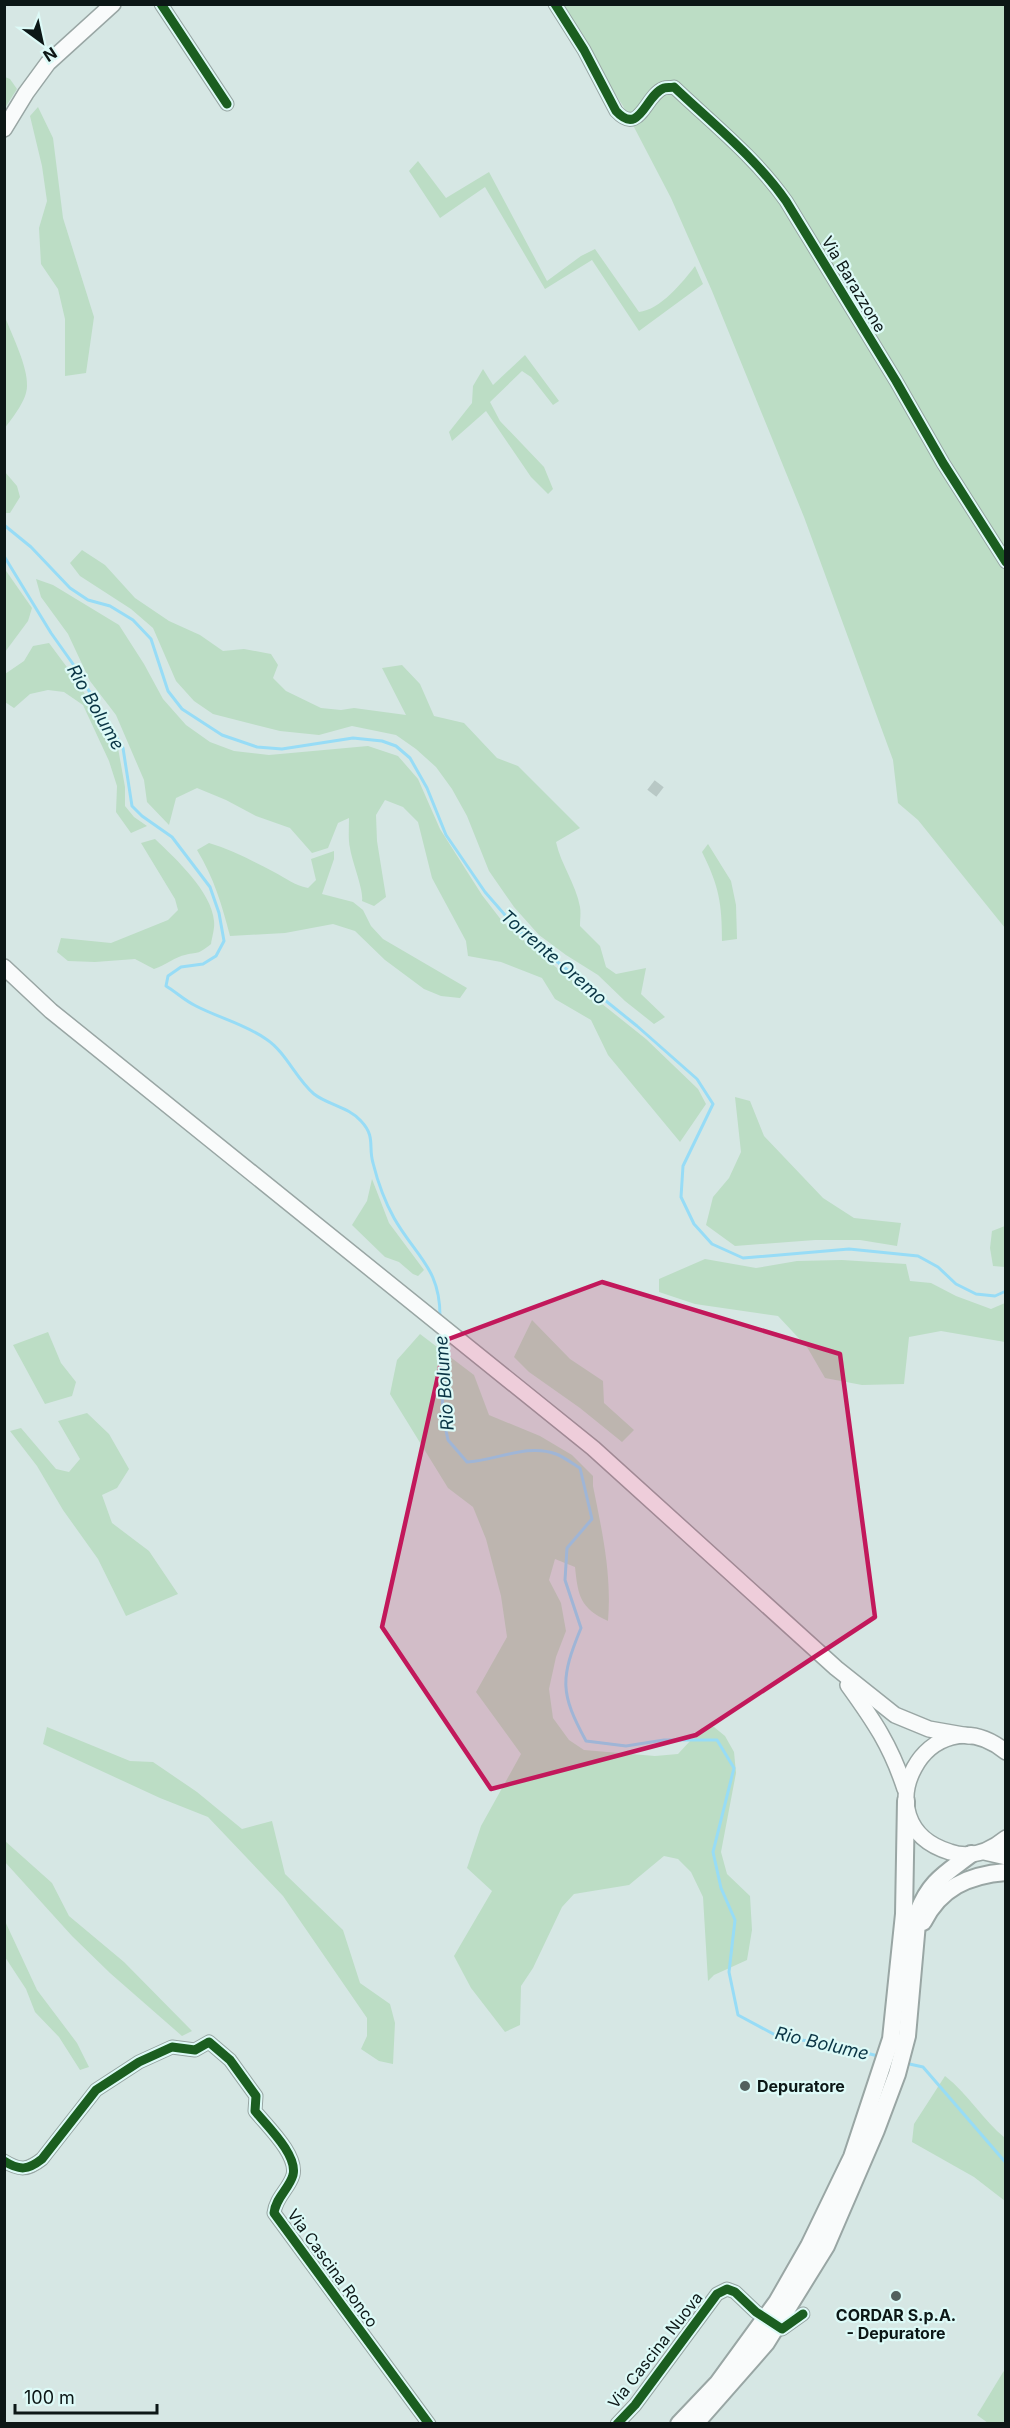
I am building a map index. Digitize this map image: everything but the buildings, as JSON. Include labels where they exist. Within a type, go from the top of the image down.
[{"type":"highway","points":[[899,2038],[906,1796]]},
{"type":"highway","points":[[695,2424],[766,2343],[826,2246],[876,2130],[899,2038],[918,1912],[924,1896],[935,1881],[977,1853]]},
{"type":"highway","points":[[916,1936],[930,1907],[950,1888],[976,1876],[1005,1872]]},
{"type":"highway","points":[[679,2424],[718,2382],[782,2293],[810,2246],[890,2073]]},
{"type":"main road","points":[[4,129],[48,63],[113,4]]},
{"type":"main road","points":[[4,967],[59,1018],[610,1463],[836,1668],[895,1715],[929,1729],[984,1739],[1005,1752]]},
{"type":"main road","points":[[836,1668],[879,1727],[896,1760],[909,1816],[916,1830],[927,1841],[955,1854],[977,1853],[1005,1857]]},
{"type":"main road","points":[[906,1796],[909,1776],[915,1762],[926,1751],[939,1742],[954,1737],[969,1736]]},
{"type":"main road","points":[[977,1853],[1005,1838]]},
{"type":"street","points":[[161,4],[227,104]]},
{"type":"street","name":"Via Barazzone","points":[[555,4],[584,50],[616,111],[627,120],[636,118],[653,96],[664,88],[674,87],[756,162],[771,179],[1005,562]]},
{"type":"street","name":"Via Cascina Ronco","points":[[4,2161],[16,2168],[26,2169],[36,2164],[96,2090],[139,2062],[172,2047],[195,2050],[209,2042],[230,2060],[256,2096],[255,2111],[292,2157],[293,2175],[275,2202],[274,2213],[429,2424]]},
{"type":"street","name":"Via Cascina Nuova","points":[[617,2424],[635,2405],[717,2294],[727,2289],[735,2292],[756,2312]]},
{"type":"street","points":[[782,2329],[803,2314]]},
{"type":"highlighted area","points":[[602,1282],[840,1354],[875,1617],[696,1735],[491,1789],[382,1627],[446,1340]]},
{"type":"green space","points":[[559,5],[1005,5],[1005,928],[918,820],[898,803],[893,760],[804,517],[712,291],[671,198],[623,106]]},
{"type":"green space","points":[[5,77],[10,79],[17,89],[5,108]]},
{"type":"green space","points":[[38,107],[53,138],[63,218],[94,317],[86,373],[65,376],[65,319],[58,289],[41,264],[39,228],[47,201],[42,166],[30,116]]},
{"type":"green space","points":[[418,161],[446,198],[489,172],[547,281],[581,256],[595,249],[639,312],[663,301],[695,266],[703,284],[639,331],[592,260],[545,289],[485,187],[440,218],[409,171]]},
{"type":"green space","points":[[5,317],[22,361],[27,386],[22,403],[5,428]]},
{"type":"green space","points":[[525,355],[559,401],[553,405],[531,377],[522,371],[490,402],[500,421],[544,467],[553,489],[548,494],[531,477],[486,411],[452,441],[449,432],[472,403],[473,386],[483,369],[493,385]]},
{"type":"green space","points":[[5,472],[17,486],[20,497],[10,513],[5,513]]},
{"type":"green space","points":[[82,550],[105,565],[135,598],[169,621],[200,635],[223,651],[244,649],[271,654],[278,665],[273,678],[286,691],[321,708],[341,710],[354,708],[406,715],[382,668],[402,665],[420,684],[434,716],[464,723],[497,758],[518,766],[580,828],[556,842],[578,899],[580,926],[600,946],[606,967],[616,974],[646,968],[641,994],[665,1017],[654,1024],[598,975],[539,935],[514,907],[489,871],[467,816],[452,789],[436,767],[416,749],[396,735],[352,726],[319,735],[280,731],[213,714],[194,701],[176,681],[153,628],[131,609],[80,576],[70,563]]},
{"type":"green space","points":[[4,568],[32,608],[28,621],[5,652]]},
{"type":"green space","points":[[36,579],[53,585],[119,625],[163,699],[186,725],[210,742],[234,751],[269,755],[368,746],[398,756],[418,779],[440,829],[482,895],[502,921],[532,948],[646,1039],[698,1089],[706,1104],[680,1142],[608,1055],[591,1020],[555,999],[542,978],[501,962],[468,956],[466,941],[432,878],[418,822],[403,807],[385,800],[376,815],[377,841],[386,897],[374,906],[362,901],[349,845],[349,818],[338,823],[328,848],[312,853],[290,828],[256,816],[197,788],[176,798],[169,825],[147,802],[144,780],[116,715],[90,681],[68,634],[41,597]]},
{"type":"green space","points":[[49,643],[75,678],[118,748],[125,787],[125,806],[134,817],[147,826],[131,833],[116,812],[117,786],[109,761],[83,705],[64,692],[48,690],[30,694],[14,708],[5,702],[5,674],[24,661],[33,646]]},
{"type":"green space","points":[[155,839],[191,876],[207,899],[214,921],[211,944],[201,951],[182,956],[154,969],[135,959],[95,962],[68,961],[57,952],[61,938],[111,943],[168,920],[178,910],[175,899],[141,843]]},
{"type":"green space","points":[[209,843],[242,856],[308,888],[316,880],[311,859],[334,851],[334,859],[322,894],[353,902],[363,910],[371,926],[383,939],[467,988],[460,998],[441,996],[424,989],[385,960],[355,931],[333,924],[285,933],[230,936],[217,892],[197,850]]},
{"type":"green space","points":[[708,844],[731,881],[736,905],[737,939],[722,941],[718,895],[702,852]]},
{"type":"green space","points":[[735,1097],[750,1101],[764,1136],[823,1198],[854,1218],[901,1223],[897,1246],[860,1240],[815,1240],[735,1246],[706,1225],[713,1197],[729,1178],[741,1152]]},
{"type":"green space","points":[[372,1179],[389,1223],[424,1270],[418,1276],[399,1262],[385,1257],[352,1225],[367,1201]]},
{"type":"green space","points":[[1005,1226],[1005,1267],[993,1266],[990,1248],[992,1231]]},
{"type":"green space","points":[[705,1259],[756,1268],[797,1261],[842,1260],[906,1264],[910,1281],[931,1283],[956,1296],[991,1309],[1005,1303],[1005,1342],[941,1331],[909,1337],[904,1384],[862,1385],[825,1378],[807,1347],[778,1316],[695,1304],[659,1292],[659,1279]]},
{"type":"green space","points":[[532,1320],[570,1359],[603,1381],[604,1403],[634,1430],[622,1442],[580,1408],[529,1372],[514,1357]]},
{"type":"green space","points":[[48,1332],[61,1363],[76,1382],[72,1396],[45,1404],[13,1345]]},
{"type":"green space","points":[[420,1334],[474,1375],[489,1415],[540,1436],[572,1455],[593,1476],[609,1586],[608,1621],[591,1611],[582,1600],[577,1586],[575,1567],[555,1559],[549,1580],[561,1603],[566,1631],[556,1657],[549,1689],[553,1718],[569,1740],[584,1750],[655,1756],[678,1754],[702,1728],[714,1727],[725,1736],[734,1752],[736,1773],[721,1852],[727,1874],[750,1896],[752,1930],[747,1960],[714,1975],[708,1981],[703,1897],[691,1872],[678,1859],[664,1856],[629,1885],[574,1894],[562,1907],[533,1968],[521,1986],[520,2025],[505,2032],[471,1988],[454,1956],[492,1891],[467,1868],[481,1826],[521,1754],[476,1692],[507,1637],[501,1596],[486,1539],[473,1507],[448,1488],[390,1394],[397,1360]]},
{"type":"green space","points":[[87,1413],[109,1434],[129,1469],[117,1488],[102,1495],[112,1523],[149,1551],[178,1594],[126,1616],[98,1559],[63,1510],[37,1466],[10,1431],[21,1428],[56,1469],[69,1472],[80,1459],[58,1421]]},
{"type":"green space","points":[[47,1727],[130,1761],[153,1762],[197,1792],[242,1829],[272,1821],[285,1874],[343,1930],[360,1983],[390,2004],[395,2023],[393,2064],[379,2061],[361,2049],[367,2036],[367,2018],[283,1896],[208,1817],[160,1798],[43,1744]]},
{"type":"green space","points":[[5,1841],[52,1883],[69,1916],[124,1962],[192,2031],[182,2036],[110,1973],[72,1936],[5,1862]]},
{"type":"green space","points":[[4,1919],[37,1990],[77,2043],[89,2067],[80,2070],[59,2037],[35,2012],[26,1989],[5,1957]]},
{"type":"green space","points":[[945,2076],[1005,2138],[1005,2201],[974,2177],[912,2142],[914,2124]]},
{"type":"green space","points":[[1005,2369],[1005,2423],[988,2423],[977,2415]]},
{"type":"waterway","name":"Torrente Oremo","points":[[4,525],[31,547],[70,588],[88,600],[110,606],[133,620],[151,639],[168,691],[182,709],[222,735],[257,747],[282,749],[353,738],[382,741],[396,746],[410,758],[427,788],[446,835],[485,892],[518,930],[637,1026],[697,1079],[713,1104],[683,1166],[681,1197],[694,1224],[712,1244],[743,1258],[849,1249],[918,1256],[938,1267],[956,1284],[976,1294],[995,1296],[1006,1291]]},
{"type":"waterway","name":"Rio Bolume","points":[[4,556],[123,748],[132,806],[172,837],[210,887],[219,913],[224,941],[216,956],[203,964],[181,967],[168,976],[166,986],[192,1004],[266,1039],[273,1044],[314,1094],[351,1112],[366,1127],[370,1137],[373,1163],[387,1205],[432,1275],[439,1302],[440,1319]]},
{"type":"waterway","name":"Rio Bolume","points":[[440,1331],[443,1416],[448,1440],[467,1462],[534,1450],[556,1454],[580,1468],[592,1519],[567,1548],[565,1580],[581,1628],[569,1660],[566,1686],[571,1710],[586,1741],[626,1746],[664,1740],[717,1740],[734,1768],[713,1852],[721,1888],[735,1920],[729,1972],[738,2015],[779,2037],[831,2044],[878,2056]]},
{"type":"waterway","name":"Rio Bolume","points":[[905,2063],[923,2067],[1006,2163]]},
{"type":"tunnel","points":[[651,785],[660,792]]},
{"type":"cycle path","points":[[161,4],[227,104]]},
{"type":"cycle path","points":[[555,4],[584,50],[616,111],[624,118],[637,117],[657,92],[664,88],[674,87],[733,141],[774,185],[786,201],[896,381],[943,463],[1006,562]]},
{"type":"cycle path","points":[[4,2161],[24,2168],[42,2159],[96,2090],[139,2062],[172,2047],[195,2050],[209,2042],[230,2060],[256,2096],[255,2111],[280,2141],[291,2159],[293,2175],[277,2202],[274,2213],[429,2424]]},
{"type":"cycle path","points":[[617,2424],[635,2405],[717,2294],[727,2289],[735,2292],[756,2312],[782,2329],[803,2314]]},
{"type":"place","name":"Depuratore","points":[[745,2086]]},
{"type":"place","name":"CORDAR S.p.A. - Depuratore","points":[[896,2296]]}]
